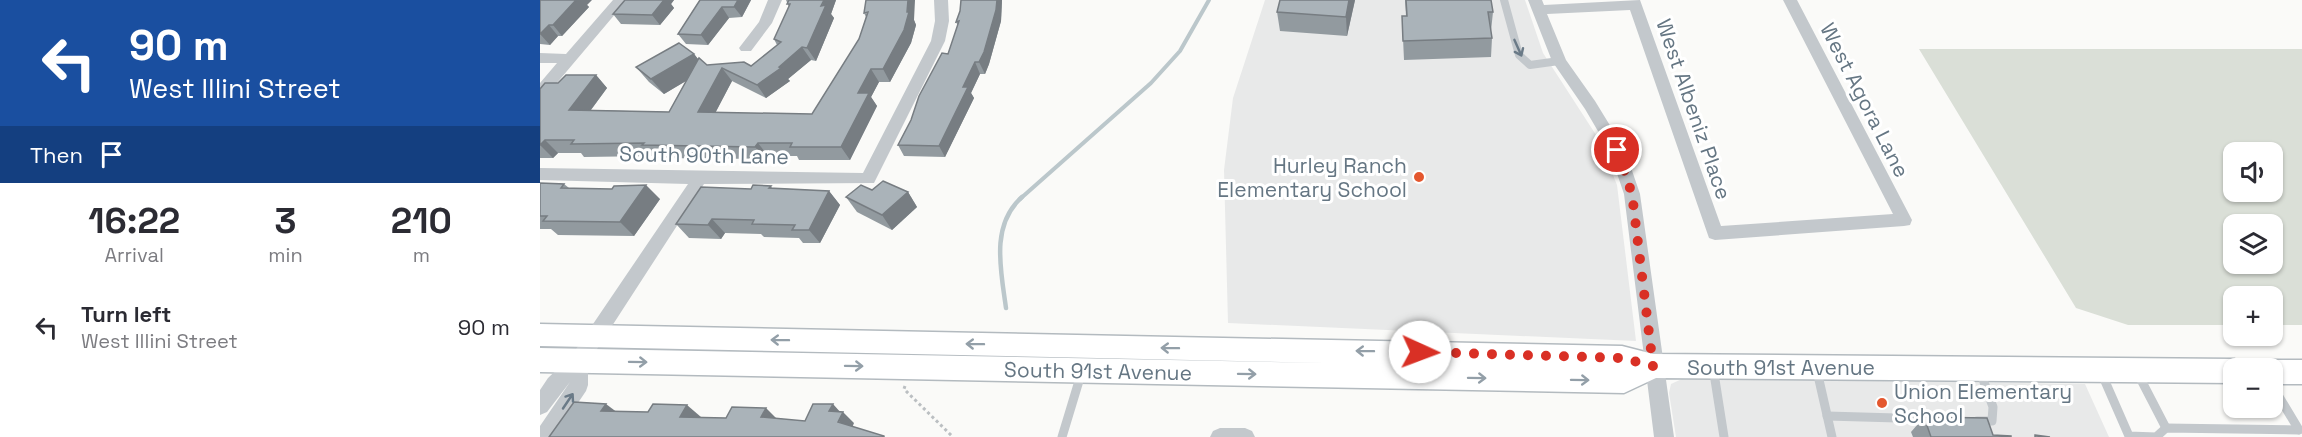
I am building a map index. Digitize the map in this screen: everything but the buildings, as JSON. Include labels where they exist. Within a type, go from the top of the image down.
[{"type":"main road","name":"South 91st Avenue","points":[[540,335],[1622,358],[1653,366],[2223,371]]},
{"type":"main road","name":"South 91st Avenue","points":[[540,360],[1624,381],[1653,366]]},
{"type":"main road","points":[[2283,372],[2302,372]]},
{"type":"street","points":[[540,93],[620,0]]},
{"type":"street","points":[[746,48],[765,23],[775,0]]},
{"type":"street","name":"South 90th Lane","points":[[540,174],[868,179],[938,40],[942,21],[941,0]]},
{"type":"street","name":"West Agora Lane","points":[[1715,232],[1904,220],[1790,0]]},
{"type":"street","points":[[1634,2],[1537,5],[1559,61],[1590,105],[1617,150],[1632,194],[1664,437]]},
{"type":"street","name":"West Albeniz Place","points":[[1634,2],[1715,232]]},
{"type":"street","points":[[540,58],[569,59]]},
{"type":"street","points":[[540,406],[555,384],[579,361],[700,178]]},
{"type":"street","points":[[544,437],[579,385],[579,361]]},
{"type":"street","points":[[1220,436],[1245,437]]},
{"type":"lane","points":[[1504,0],[1519,55],[1530,65],[1559,61]]},
{"type":"lane","points":[[1713,367],[1724,437]]},
{"type":"lane","points":[[1816,367],[1832,437]]},
{"type":"lane","points":[[1969,421],[1992,421],[1993,414],[1979,367]]},
{"type":"lane","points":[[2099,369],[2129,436],[2156,437],[2166,428],[2299,430],[2283,403]]},
{"type":"lane","points":[[2136,369],[2166,428]]},
{"type":"lane","points":[[1062,437],[1083,370]]},
{"type":"lane","points":[[1827,416],[1945,420]]},
{"type":"path","points":[[911,368],[904,389],[916,403],[938,419],[953,437]]},
{"type":"shaded area","name":"Hurley Ranch Elementary School","points":[[1265,0],[1525,0],[1543,53],[1598,138],[1617,185],[1636,341],[1228,323],[1224,170],[1233,98]]},
{"type":"shaded area","points":[[1919,49],[2302,49],[2302,325],[2283,325],[2283,286],[2223,286],[2223,325],[2128,325],[2076,308]]},
{"type":"shaded area","name":"Union Elementary School","points":[[1684,378],[2085,384],[2109,437],[1676,437],[1669,393],[1671,384]]},
{"type":"waterway","points":[[1021,198],[1151,83],[1180,51],[1209,0]]},
{"type":"waterway","points":[[1006,308],[1000,249],[1005,221],[1021,198]]},
{"type":"place","name":"Hurley Ranch Elementary School","points":[[1419,177]]},
{"type":"place","name":"Union Elementary School","points":[[1882,403]]},
{"type":"route","points":[[1420,352],[1622,358],[1653,366],[1632,194],[1617,150]]}]
